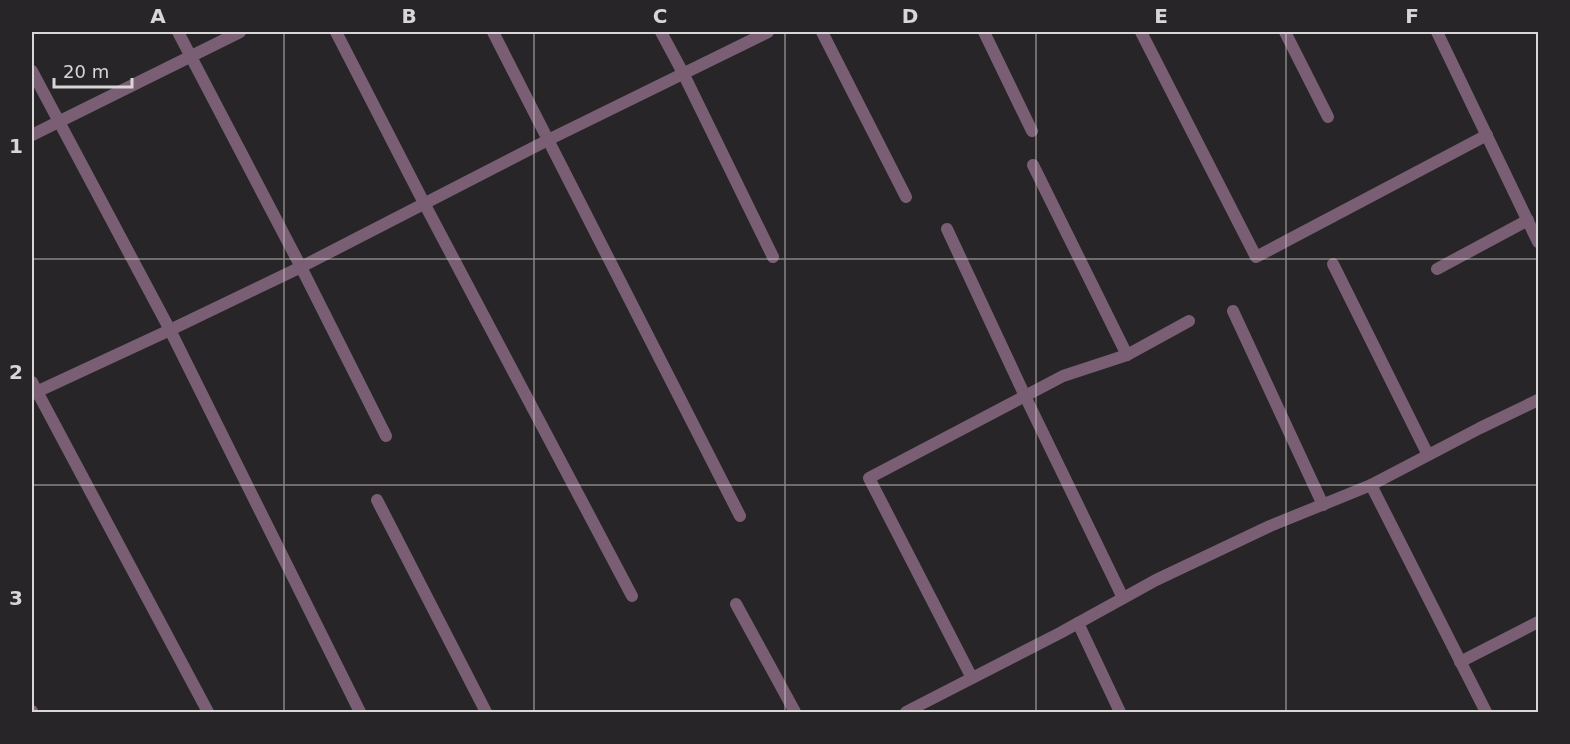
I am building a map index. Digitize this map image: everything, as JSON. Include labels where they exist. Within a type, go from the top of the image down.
[{"type":"street","points":[[178,32],[386,435]]},
{"type":"street","points":[[32,135],[240,32]]},
{"type":"street","points":[[336,32],[632,596]]},
{"type":"street","points":[[493,32],[741,516]]},
{"type":"street","points":[[661,32],[773,257]]},
{"type":"street","points":[[208,712],[33,389],[170,330],[301,267],[548,140],[768,32]]},
{"type":"street","points":[[822,32],[906,197]]},
{"type":"street","points":[[984,32],[1032,131]]},
{"type":"street","points":[[1141,32],[1256,257],[1487,135]]},
{"type":"street","points":[[1285,32],[1328,117]]},
{"type":"street","points":[[1437,32],[1539,242]]},
{"type":"street","points":[[32,71],[170,330],[360,712]]},
{"type":"street","points":[[1033,165],[1127,355]]},
{"type":"street","points":[[1437,269],[1528,220]]},
{"type":"street","points":[[947,229],[1123,598]]},
{"type":"street","points":[[1333,264],[1428,455]]},
{"type":"street","points":[[1233,311],[1323,505]]},
{"type":"street","points":[[972,678],[868,478],[1063,376],[1127,355],[1189,321]]},
{"type":"street","points":[[906,712],[1156,580],[1270,526],[1371,485],[1539,400]]},
{"type":"street","points":[[1371,485],[1486,712]]},
{"type":"street","points":[[376,500],[486,712]]},
{"type":"street","points":[[736,604],[795,712]]},
{"type":"street","points":[[1460,662],[1539,622]]},
{"type":"street","points":[[1078,623],[1120,712]]}]
